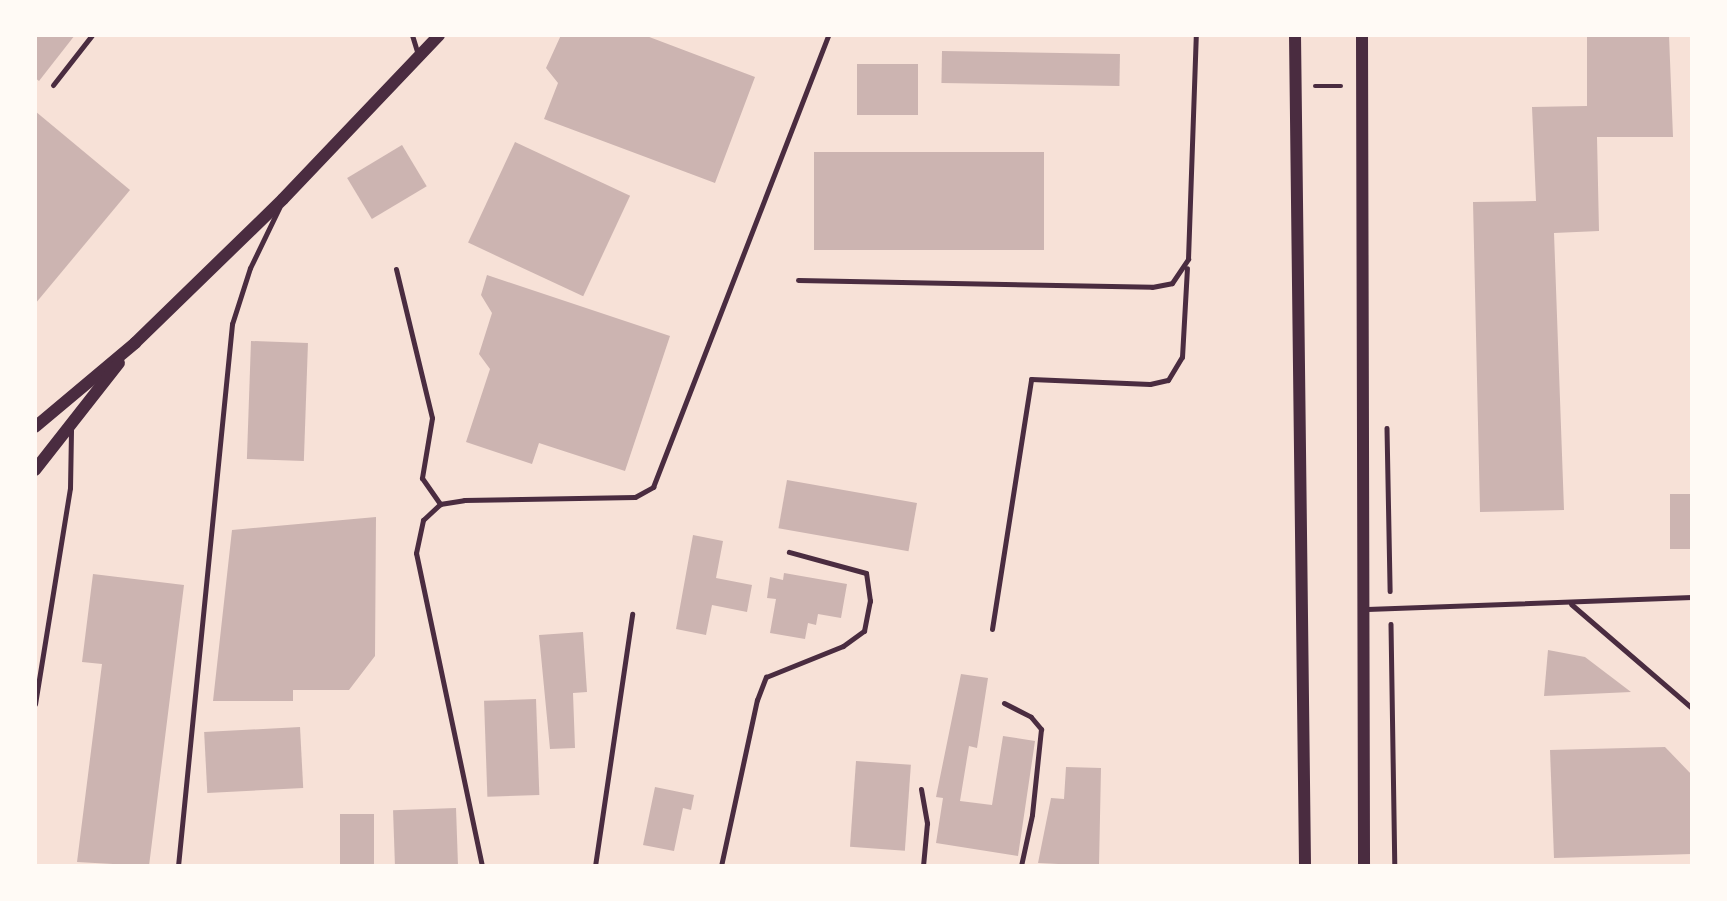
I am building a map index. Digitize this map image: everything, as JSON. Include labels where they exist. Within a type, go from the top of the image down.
[{"type":"street","points":[[35,427],[135,344],[284,199],[439,35]]},
{"type":"street","points":[[1295,35],[1305,866]]},
{"type":"street","points":[[1362,35],[1367,610],[1364,866]]},
{"type":"street","points":[[35,470],[135,344]]},
{"type":"lane","points":[[53,85],[92,35]]},
{"type":"lane","points":[[412,35],[419,58]]},
{"type":"lane","points":[[482,866],[416,553],[423,520],[440,504],[635,497],[653,487],[663,450],[828,35]]},
{"type":"lane","points":[[992,629],[1031,379],[1150,384],[1168,380],[1182,357],[1196,35]]},
{"type":"lane","points":[[178,866],[232,324],[250,268],[284,199]]},
{"type":"lane","points":[[798,280],[1152,288],[1180,277],[1188,259]]},
{"type":"lane","points":[[396,269],[432,418],[422,478],[440,504]]},
{"type":"lane","points":[[35,704],[70,488],[71,424]]},
{"type":"lane","points":[[721,866],[757,699],[765,677],[842,646],[863,631],[870,601],[866,573],[789,552]]},
{"type":"lane","points":[[1367,610],[1571,604],[1692,597]]},
{"type":"lane","points":[[1571,604],[1692,708]]},
{"type":"lane","points":[[595,866],[632,614]]},
{"type":"lane","points":[[1004,703],[1031,717],[1041,729],[1032,815],[1021,866]]},
{"type":"lane","points":[[921,789],[927,823],[923,866]]},
{"type":"path","points":[[1296,86],[1363,86]]},
{"type":"path","points":[[1387,426],[1395,866]]},
{"type":"building","points":[[35,35],[75,35],[39,81],[35,78]]},
{"type":"building","points":[[561,35],[644,35],[755,77],[715,183],[544,119],[558,83],[546,68]]},
{"type":"building","points":[[1587,35],[1669,35],[1673,137],[1597,137],[1599,231],[1554,233],[1564,510],[1480,512],[1473,202],[1536,201],[1532,107],[1587,106]]},
{"type":"building","points":[[942,51],[1120,54],[1119,86],[941,83]]},
{"type":"building","points":[[857,64],[918,64],[918,115],[857,115]]},
{"type":"building","points":[[35,111],[130,190],[35,304]]},
{"type":"building","points":[[515,142],[630,196],[583,296],[468,243]]},
{"type":"building","points":[[402,145],[427,186],[372,219],[347,178]]},
{"type":"building","points":[[814,152],[1044,152],[1044,250],[814,250]]},
{"type":"building","points":[[487,275],[670,336],[625,471],[539,443],[532,464],[466,442],[490,369],[479,354],[492,313],[481,295]]},
{"type":"building","points":[[251,341],[308,343],[304,461],[247,459]]},
{"type":"building","points":[[787,480],[917,503],[908,551],[778,528]]},
{"type":"building","points":[[1670,494],[1692,494],[1692,549],[1670,549]]},
{"type":"building","points":[[376,517],[375,656],[349,690],[293,690],[293,701],[213,701],[232,530]]},
{"type":"building","points":[[693,535],[723,541],[716,578],[752,585],[747,612],[712,605],[706,635],[676,629]]},
{"type":"building","points":[[784,573],[847,584],[841,618],[818,614],[816,625],[808,623],[805,639],[770,633],[776,599],[767,598],[770,577],[783,580]]},
{"type":"building","points":[[93,574],[184,585],[149,866],[77,862],[102,664],[82,662]]},
{"type":"building","points":[[583,632],[587,692],[573,693],[575,748],[550,749],[539,635]]},
{"type":"building","points":[[1548,650],[1585,657],[1631,692],[1544,696]]},
{"type":"building","points":[[961,674],[988,678],[977,748],[969,746],[960,801],[992,805],[1003,736],[1035,741],[1018,856],[936,843],[943,798],[936,797]]},
{"type":"building","points":[[536,699],[539,795],[487,797],[484,701]]},
{"type":"building","points":[[300,727],[303,788],[207,793],[204,732]]},
{"type":"building","points":[[1665,747],[1692,775],[1692,854],[1554,858],[1550,750]]},
{"type":"building","points":[[856,761],[911,765],[905,851],[850,847]]},
{"type":"building","points":[[1066,767],[1101,768],[1099,866],[1038,863],[1051,798],[1064,799]]},
{"type":"building","points":[[655,787],[694,795],[691,810],[683,808],[674,851],[643,845]]},
{"type":"building","points":[[456,808],[458,866],[395,866],[393,810]]},
{"type":"building","points":[[340,814],[374,814],[374,866],[340,866]]}]
